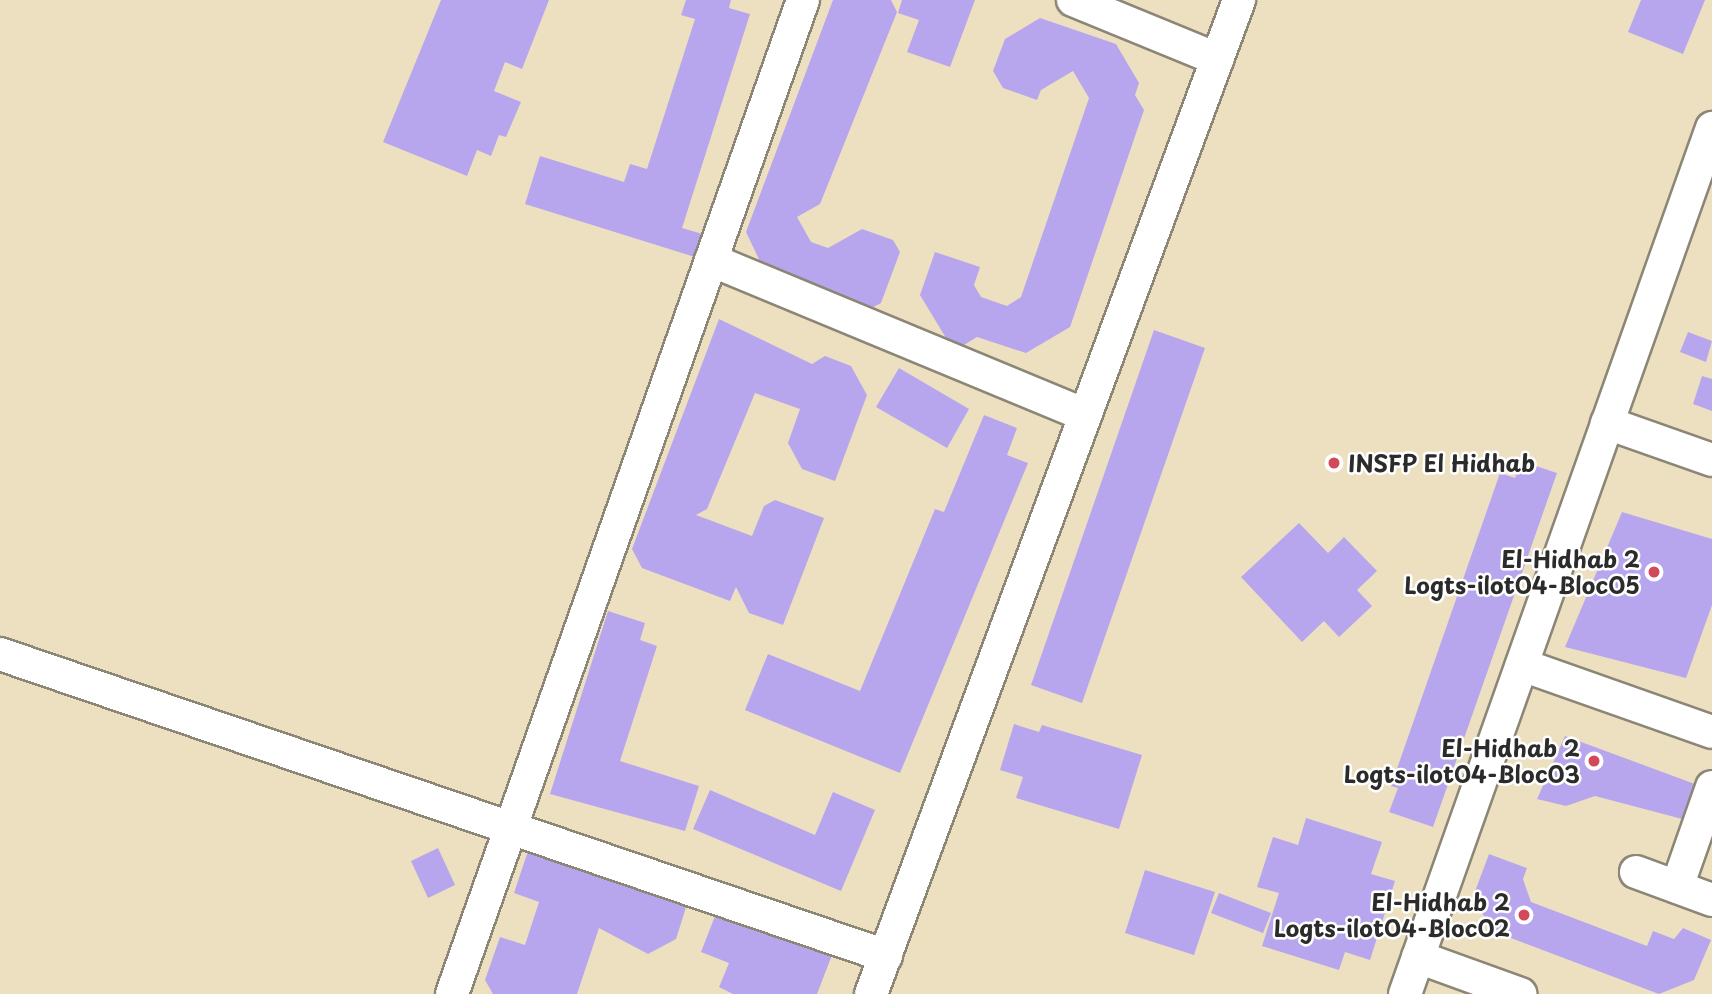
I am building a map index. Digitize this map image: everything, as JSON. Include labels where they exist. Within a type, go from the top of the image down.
[{"type":"street","points":[[452,994],[803,0]]},
{"type":"street","points":[[1073,0],[1217,59]]},
{"type":"street","points":[[871,994],[1239,0]]},
{"type":"street","points":[[1405,994],[1712,128]]},
{"type":"street","points":[[711,260],[1085,415]]},
{"type":"street","points":[[1607,423],[1712,460]]},
{"type":"street","points":[[0,654],[886,956]]},
{"type":"street","points":[[1522,664],[1712,732]]},
{"type":"street","points":[[1677,887],[1712,787]]},
{"type":"street","points":[[1636,872],[1712,900]]},
{"type":"street","points":[[1418,957],[1520,994]]},
{"type":"building","points":[[441,0],[549,0],[522,69],[505,62],[494,91],[521,102],[506,137],[499,135],[491,156],[477,150],[467,176],[383,142]]},
{"type":"building","points":[[686,0],[731,0],[729,8],[750,14],[682,228],[706,235],[698,258],[525,204],[540,156],[624,182],[630,164],[647,169],[695,19],[681,15]]},
{"type":"building","points":[[833,0],[891,0],[897,12],[820,204],[797,217],[811,242],[828,248],[862,229],[893,240],[900,252],[881,303],[862,313],[766,274],[746,232]]},
{"type":"building","points":[[902,0],[975,0],[950,67],[907,52],[919,20],[898,13]]},
{"type":"building","points":[[1641,0],[1705,0],[1683,54],[1628,32]]},
{"type":"building","points":[[1040,18],[1116,44],[1139,83],[1135,95],[1144,110],[1070,327],[1026,353],[977,337],[964,345],[946,338],[920,295],[935,252],[980,267],[974,285],[981,297],[1007,306],[1021,297],[1089,98],[1073,71],[1041,90],[1037,100],[1003,88],[993,71],[1005,39]]},
{"type":"building","points":[[719,319],[812,364],[825,356],[851,366],[867,395],[835,481],[802,469],[788,443],[800,409],[755,393],[707,509],[696,515],[752,536],[764,506],[775,500],[824,518],[783,625],[749,613],[736,587],[730,601],[642,568],[632,549]]},
{"type":"building","points":[[1154,330],[1205,348],[1082,703],[1031,685]]},
{"type":"building","points":[[1688,332],[1712,341],[1706,362],[1680,352]]},
{"type":"building","points":[[899,368],[969,409],[947,448],[876,407]]},
{"type":"building","points":[[1702,376],[1712,379],[1712,411],[1693,404]]},
{"type":"building","points":[[984,415],[1017,428],[1007,455],[1028,463],[900,773],[745,710],[768,654],[860,691],[935,509],[944,512]]},
{"type":"building","points":[[1521,461],[1557,473],[1433,827],[1389,812],[1398,788],[1391,786],[1500,473],[1515,478]]},
{"type":"building","name":"El-Hidhab 2 Logts-ilot04-Bloc05","points":[[1622,512],[1712,539],[1712,605],[1686,678],[1565,647]]},
{"type":"building","points":[[1299,523],[1328,553],[1344,537],[1377,571],[1357,590],[1372,606],[1339,637],[1324,621],[1302,642],[1241,577]]},
{"type":"building","points":[[608,611],[645,623],[640,640],[657,646],[620,761],[699,786],[685,831],[550,794]]},
{"type":"building","points":[[1014,724],[1039,732],[1042,725],[1142,755],[1119,829],[1016,798],[1023,777],[1000,770]]},
{"type":"building","name":"El-Hidhab 2 Logts-ilot04-Bloc03","points":[[1565,736],[1703,787],[1686,820],[1595,796],[1566,806],[1537,799]]},
{"type":"building","points":[[710,790],[815,835],[833,792],[875,810],[841,891],[693,829]]},
{"type":"building","points":[[1306,818],[1382,842],[1371,874],[1395,881],[1370,960],[1345,952],[1339,970],[1262,946],[1279,893],[1257,887],[1273,837],[1298,845]]},
{"type":"building","points":[[438,848],[455,885],[428,898],[411,861]]},
{"type":"building","points":[[529,848],[688,901],[676,939],[648,954],[599,928],[577,994],[493,994],[485,980],[500,937],[525,945],[539,902],[514,893]]},
{"type":"building","name":"El-Hidhab 2 Logts-ilot04-Bloc02","points":[[1489,854],[1527,868],[1523,879],[1531,902],[1647,946],[1653,931],[1674,939],[1683,928],[1711,940],[1694,980],[1659,994],[1490,930],[1474,894]]},
{"type":"building","points":[[1145,870],[1215,892],[1194,955],[1125,933]]},
{"type":"building","points":[[1219,893],[1271,913],[1263,933],[1211,913]]},
{"type":"building","points":[[717,911],[832,955],[817,994],[733,994],[719,987],[729,963],[701,952]]},
{"type":"place","name":"INSFP El Hidhab","points":[[1334,463]]},
{"type":"place","name":"El-Hidhab 2 Logts-ilot04-Bloc05","points":[[1654,572]]},
{"type":"place","name":"El-Hidhab 2 Logts-ilot04-Bloc03","points":[[1594,761]]},
{"type":"place","name":"El-Hidhab 2 Logts-ilot04-Bloc02","points":[[1524,915]]}]
